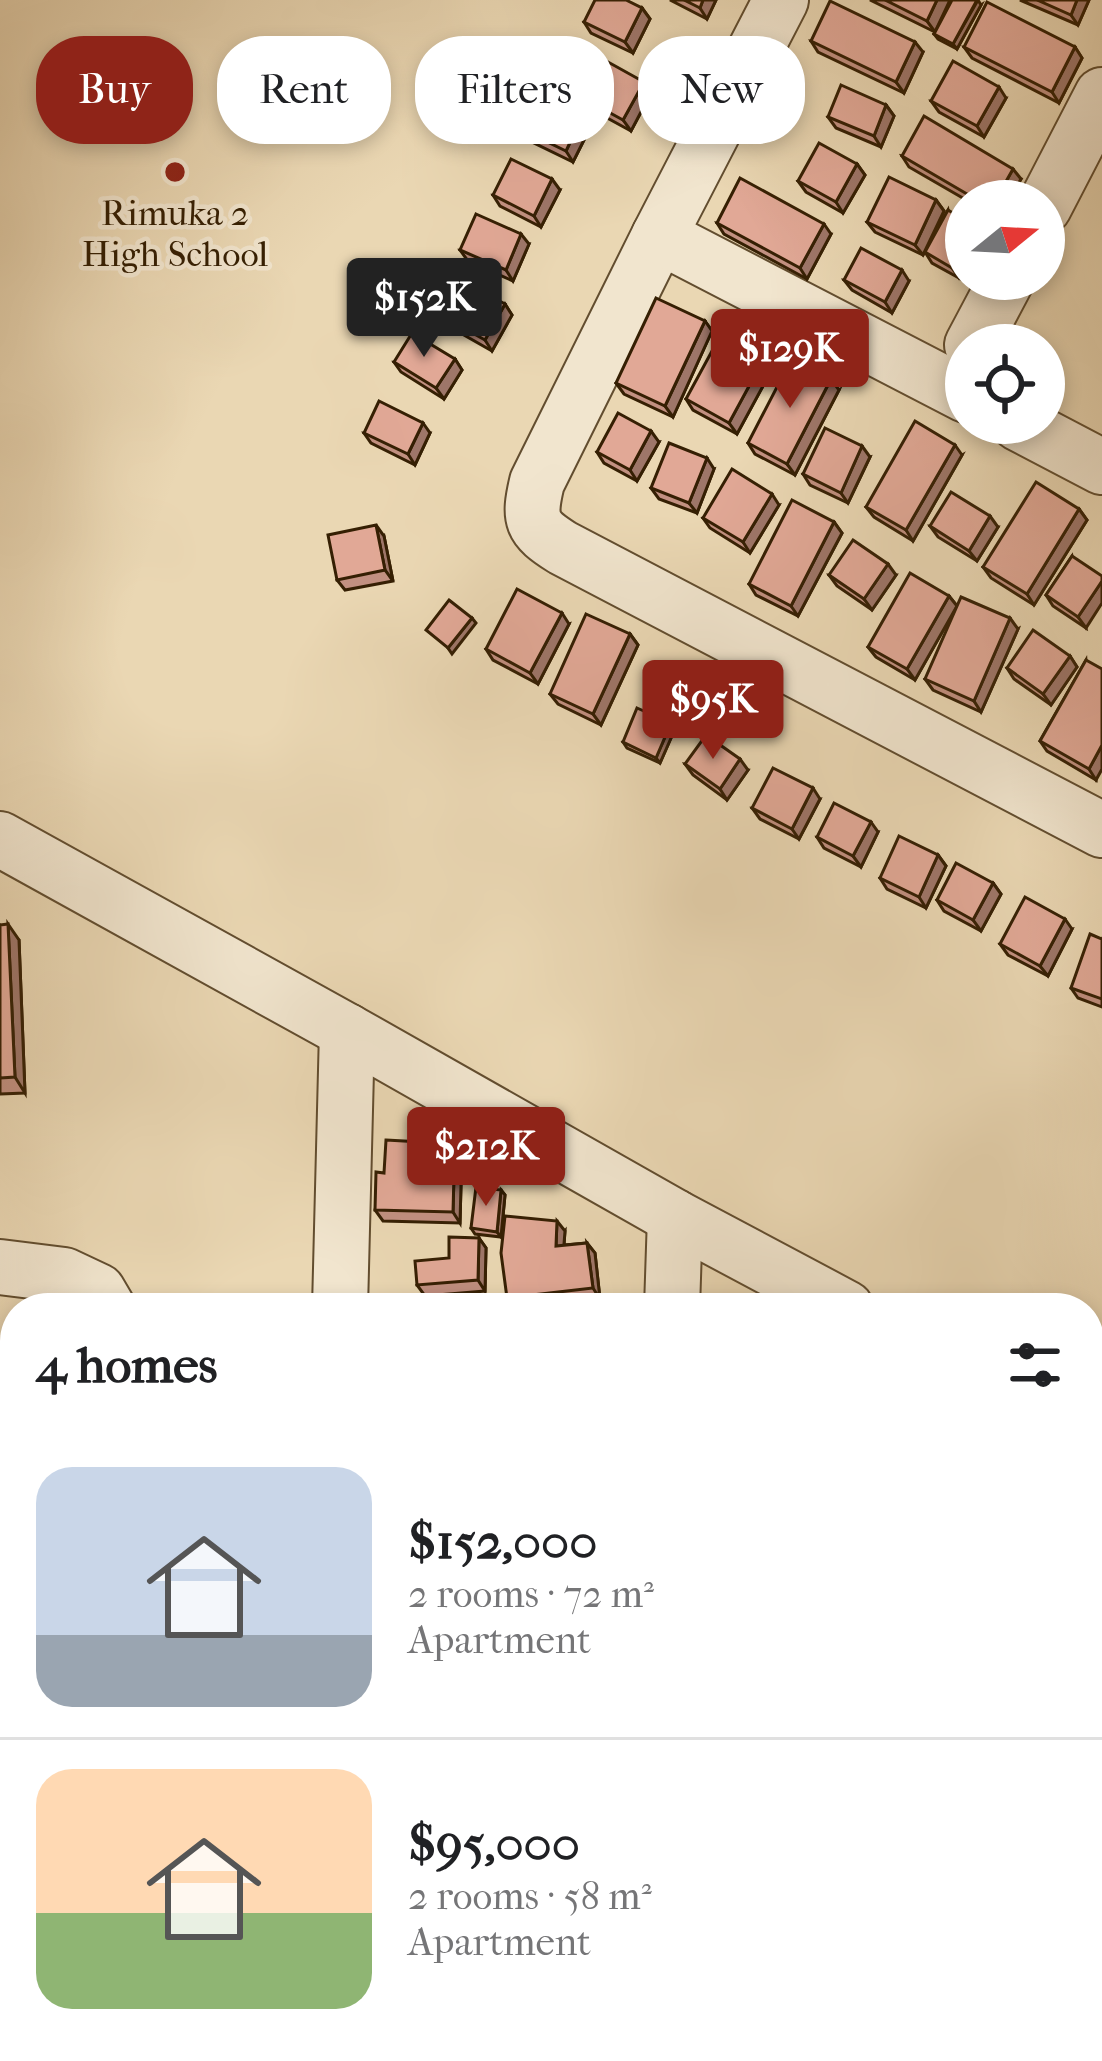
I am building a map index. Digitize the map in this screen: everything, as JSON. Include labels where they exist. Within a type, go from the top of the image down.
[{"type":"street","points":[[782,0],[537,482],[531,513],[537,530],[563,548],[1102,830]]},
{"type":"street","points":[[1058,180],[1102,95]]},
{"type":"street","points":[[659,236],[945,363]]},
{"type":"street","points":[[1058,444],[1102,467]]},
{"type":"street","points":[[0,839],[818,1293]]},
{"type":"street","points":[[340,1293],[347,1031]]},
{"type":"street","points":[[672,1293],[674,1217]]},
{"type":"street","points":[[0,1268],[64,1275],[99,1293]]},
{"type":"building","points":[[595,0],[626,0],[642,8],[625,42],[584,22]]},
{"type":"building","points":[[885,0],[937,0],[927,21]]},
{"type":"building","points":[[952,0],[977,0],[953,44],[934,34]]},
{"type":"building","points":[[1037,0],[1077,0],[1071,15]]},
{"type":"building","points":[[830,1],[915,42],[896,82],[811,41]]},
{"type":"building","points":[[987,2],[1075,47],[1052,92],[964,47]]},
{"type":"building","points":[[953,61],[999,87],[977,126],[931,101]]},
{"type":"building","points":[[614,65],[638,79],[638,93],[623,120],[614,115]]},
{"type":"building","points":[[841,85],[886,105],[874,136],[828,117]]},
{"type":"building","points":[[924,116],[1013,169],[1007,180],[945,181],[902,156]]},
{"type":"building","points":[[819,143],[857,164],[836,202],[798,181]]},
{"type":"building","points":[[511,159],[552,179],[534,216],[493,195]]},
{"type":"building","points":[[889,177],[936,200],[915,245],[867,222]]},
{"type":"building","points":[[740,178],[824,224],[800,268],[717,223]]},
{"type":"building","points":[[476,214],[521,234],[506,270],[460,250]]},
{"type":"building","points":[[945,215],[945,264],[925,252]]},
{"type":"building","points":[[861,248],[902,270],[885,302],[844,280]]},
{"type":"building","points":[[448,272],[505,304],[485,340],[428,308]]},
{"type":"building","points":[[656,298],[705,321],[665,406],[616,383]]},
{"type":"building","points":[[725,327],[768,351],[729,423],[686,399]]},
{"type":"building","points":[[412,333],[455,359],[436,388],[394,362]]},
{"type":"building","points":[[792,358],[831,379],[787,464],[748,443]]},
{"type":"building","points":[[379,401],[423,423],[408,454],[364,433]]},
{"type":"building","points":[[618,413],[651,431],[630,470],[597,452]]},
{"type":"building","points":[[915,421],[945,439],[945,444],[955,445],[906,530],[866,507]]},
{"type":"building","points":[[825,428],[862,446],[841,493],[803,474]]},
{"type":"building","points":[[669,443],[707,458],[689,503],[651,488]]},
{"type":"building","points":[[732,469],[772,494],[743,542],[703,518]]},
{"type":"building","points":[[1036,482],[1079,509],[1027,594],[983,567]]},
{"type":"building","points":[[951,492],[990,516],[969,551],[930,526]]},
{"type":"building","points":[[792,500],[834,522],[791,606],[749,584]]},
{"type":"building","points":[[376,525],[385,570],[337,580],[328,535]]},
{"type":"building","points":[[853,540],[888,564],[864,599],[829,575]]},
{"type":"building","points":[[1072,556],[1102,576],[1078,617],[1046,595]]},
{"type":"building","points":[[910,573],[949,596],[907,669],[868,647]]},
{"type":"building","points":[[517,589],[562,613],[530,673],[486,649]]},
{"type":"building","points":[[961,597],[1010,618],[974,701],[925,679]]},
{"type":"building","points":[[449,600],[472,618],[448,648],[426,630]]},
{"type":"building","points":[[586,614],[630,634],[593,714],[550,694]]},
{"type":"building","points":[[1033,630],[1070,656],[1043,694],[1007,668]]},
{"type":"building","points":[[1086,660],[1102,669],[1102,745],[1089,769],[1040,741]]},
{"type":"building","points":[[637,708],[671,723],[656,758],[623,742]]},
{"type":"building","points":[[706,735],[740,759],[720,789],[685,764]]},
{"type":"building","points":[[773,768],[813,788],[792,829],[752,808]]},
{"type":"building","points":[[834,803],[871,822],[853,856],[817,837]]},
{"type":"building","points":[[899,836],[938,855],[919,897],[880,878]]},
{"type":"building","points":[[956,863],[993,883],[973,920],[937,900]]},
{"type":"building","points":[[1025,897],[1065,919],[1040,966],[1000,944]]},
{"type":"building","points":[[8,924],[15,1077],[0,1078],[0,925]]},
{"type":"building","points":[[1090,934],[1102,939],[1102,999],[1071,988]]},
{"type":"building","points":[[386,1140],[421,1142],[419,1174],[454,1174],[453,1212],[375,1210],[376,1172],[384,1173]]},
{"type":"building","points":[[476,1187],[501,1190],[497,1232],[471,1228]]},
{"type":"building","points":[[505,1216],[557,1221],[556,1246],[587,1243],[593,1288],[506,1293],[501,1253]]},
{"type":"building","points":[[449,1237],[479,1238],[478,1280],[417,1285],[415,1261],[449,1258]]},
{"type":"place","name":"Rimuka 2 High School","points":[[175,172]]}]
